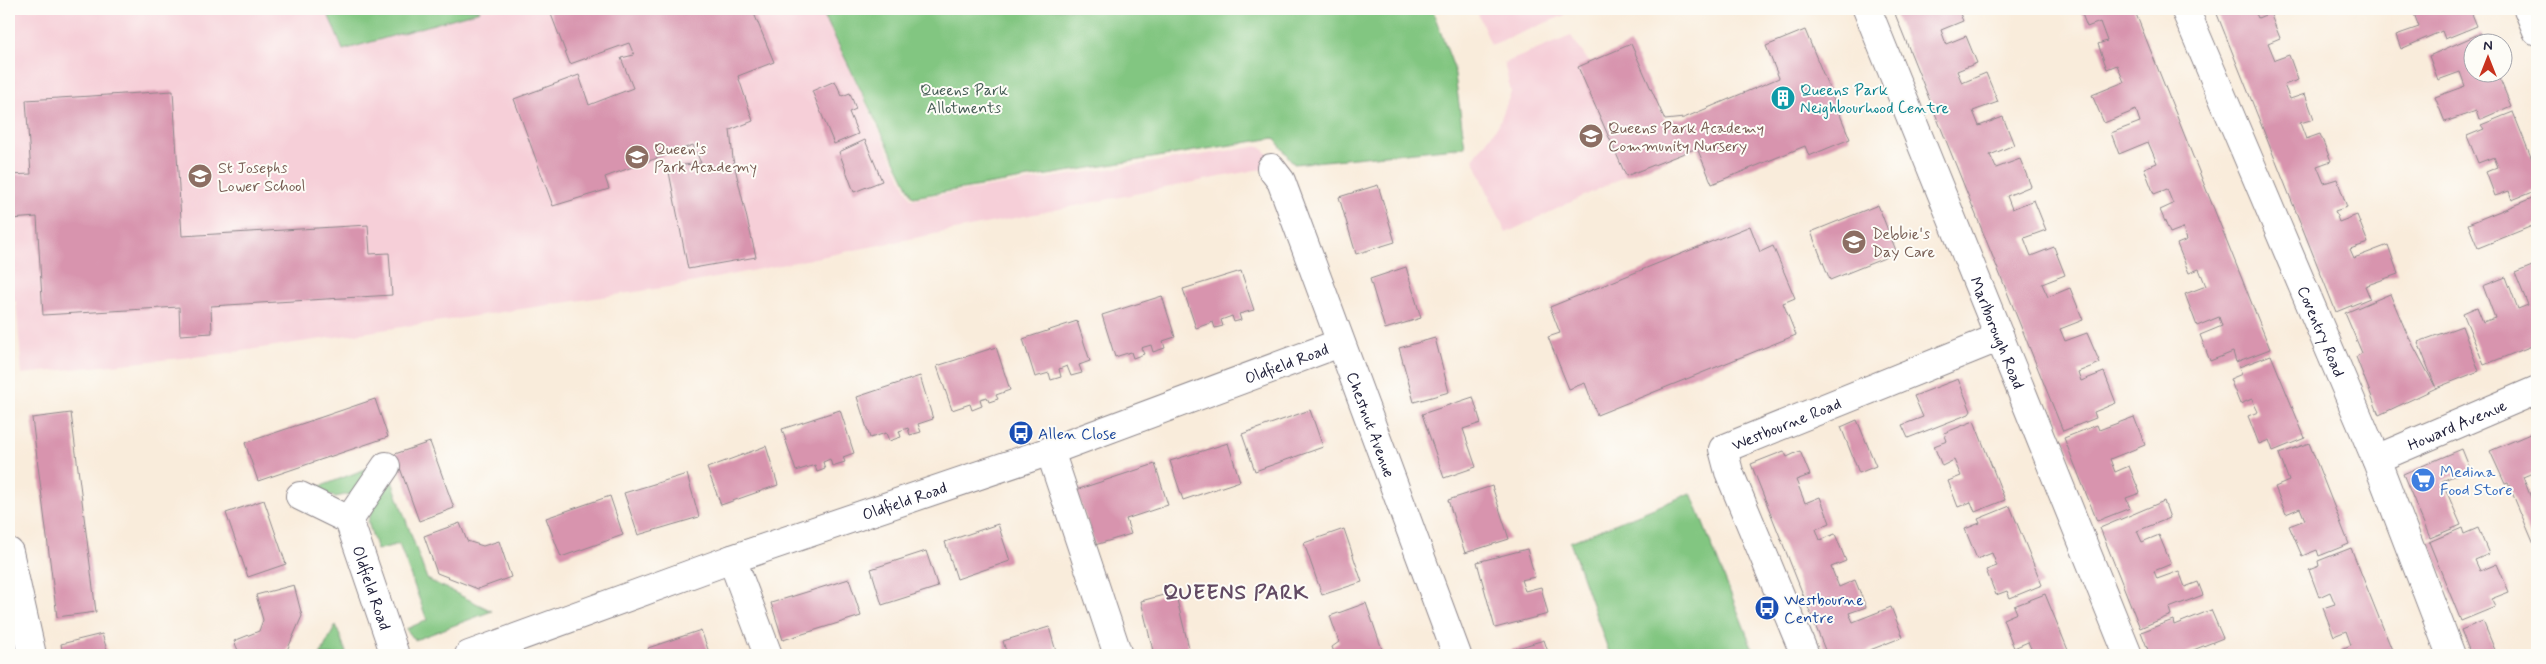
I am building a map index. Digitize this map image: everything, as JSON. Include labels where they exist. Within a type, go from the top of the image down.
[{"type":"street","name":"Marlborough Road","points":[[1867,9],[2128,655]]},
{"type":"street","name":"Coventry Road","points":[[2185,9],[2376,459],[2452,655]]},
{"type":"street","points":[[2528,9],[2537,31]]},
{"type":"street","name":"Chestnut Avenue","points":[[1271,168],[1281,181],[1457,655]]},
{"type":"street","name":"Westbourne Road","points":[[1805,655],[1729,472],[1723,449],[2000,337]]},
{"type":"street","name":"Oldfield Road","points":[[469,655],[732,559],[1050,451],[1340,343]]},
{"type":"street","name":"Howard Avenue","points":[[2376,459],[2537,390]]},
{"type":"street","points":[[1050,451],[1118,655]]},
{"type":"street","points":[[300,496],[349,520],[386,466]]},
{"type":"street","name":"Oldfield Road","points":[[349,520],[395,655]]},
{"type":"street","points":[[9,556],[32,655]]},
{"type":"street","points":[[732,559],[768,655]]},
{"type":"shaded area","points":[[9,9],[821,9],[911,199],[1260,146],[1282,168],[1255,170],[675,286],[222,354],[22,374],[16,301],[9,302]]},
{"type":"shaded area","points":[[1476,9],[1562,9],[1565,15],[1491,45]]},
{"type":"shaded area","name":"Queens Park Academy Community Nursery","points":[[1571,36],[1589,62],[1631,44],[1665,120],[1684,118],[1697,148],[1626,176],[1506,233],[1473,159],[1499,124],[1511,92],[1504,63]]},
{"type":"green space","points":[[326,9],[479,9],[480,11],[343,50]]},
{"type":"green space","name":"Queens Park Allotments","points":[[821,9],[1432,9],[1454,68],[1465,147],[1294,164],[1274,138],[913,197]]},
{"type":"green space","points":[[368,468],[356,493],[335,497],[311,490]]},
{"type":"green space","points":[[392,481],[427,579],[492,611],[415,640],[406,629],[427,620],[399,544],[377,550],[368,522],[374,504]]},
{"type":"green space","points":[[1691,493],[1755,655],[1610,655],[1570,542]]},
{"type":"green space","points":[[336,625],[347,655],[320,655]]},
{"type":"building","points":[[549,9],[740,9],[743,14],[753,11],[774,62],[738,76],[753,121],[730,130],[733,159],[756,257],[688,269],[668,167],[701,163],[693,145],[605,177],[609,189],[553,206],[514,99],[579,75],[589,105],[633,88],[621,58],[634,55],[629,43],[570,64]]},
{"type":"building","points":[[1893,9],[1958,9],[1963,21],[1941,30],[1946,44],[1966,36],[1977,63],[1957,71],[1962,83],[1986,73],[1998,102],[1973,111],[1979,126],[2003,117],[2014,145],[1990,155],[1996,168],[2020,159],[2031,186],[2007,196],[2012,209],[2034,200],[2046,230],[2024,238],[2031,256],[2054,247],[2065,275],[2042,284],[2048,297],[2070,288],[2083,320],[2060,329],[2065,341],[2087,333],[2100,363],[2078,372],[2081,381],[2104,372],[2116,403],[2094,412],[2096,418],[2063,431]]},
{"type":"building","points":[[2080,9],[2134,9],[2270,349],[2236,362],[2233,352],[2210,361],[2200,335],[2222,326],[2219,317],[2197,326],[2185,294],[2206,286],[2199,269],[2189,273],[2177,244],[2187,240],[2183,228],[2170,233],[2160,210],[2173,204],[2167,189],[2154,194],[2144,168],[2157,163],[2148,142],[2119,154],[2111,133],[2140,122],[2136,110],[2104,123],[2092,95],[2124,82],[2117,65],[2107,69],[2098,44],[2107,41],[2100,22],[2087,27]]},
{"type":"building","points":[[2215,9],[2254,9],[2258,18],[2270,13],[2280,38],[2268,43],[2275,60],[2289,55],[2298,80],[2284,85],[2290,99],[2305,94],[2314,119],[2300,123],[2306,139],[2320,134],[2331,161],[2317,166],[2324,183],[2337,179],[2347,207],[2335,211],[2339,222],[2357,215],[2368,243],[2350,249],[2354,258],[2388,245],[2398,274],[2365,286],[2370,298],[2336,312]]},
{"type":"building","points":[[2420,9],[2470,9],[2477,26],[2445,39],[2442,31],[2401,49],[2396,35],[2419,27],[2413,11]]},
{"type":"building","name":"Queens Park Neighbourhood Centre","points":[[1805,30],[1850,139],[1809,156],[1805,146],[1712,184],[1697,148],[1626,176],[1578,67],[1631,44],[1665,120],[1684,118],[1779,78],[1766,46]]},
{"type":"building","points":[[2464,41],[2464,82],[2501,82],[2511,106],[2479,120],[2476,111],[2445,122],[2435,97],[2465,86],[2460,72],[2438,80],[2429,56]]},
{"type":"building","points":[[835,81],[842,96],[850,93],[856,109],[849,112],[858,134],[834,144],[812,91]]},
{"type":"building","points":[[173,91],[182,236],[368,225],[370,254],[389,253],[392,295],[211,306],[212,333],[180,335],[179,307],[43,315],[37,217],[11,219],[14,261],[9,262],[9,175],[31,174],[26,100]]},
{"type":"building","points":[[2513,112],[2537,172],[2537,190],[2512,200],[2509,191],[2495,196],[2486,172],[2498,167],[2494,157],[2478,163],[2467,136],[2484,129],[2481,125]]},
{"type":"building","points":[[865,140],[882,181],[854,192],[839,152]]},
{"type":"building","points":[[1378,185],[1395,242],[1356,254],[1339,197]]},
{"type":"building","points":[[2537,196],[2537,224],[2478,248],[2468,224]]},
{"type":"building","name":"Debbie's Day Care","points":[[1878,205],[1897,253],[1830,280],[1811,232]]},
{"type":"building","points":[[1750,226],[1760,252],[1773,246],[1795,298],[1783,303],[1796,335],[1597,415],[1585,383],[1569,389],[1548,337],[1560,333],[1550,307]]},
{"type":"building","points":[[2537,264],[2537,344],[2484,365],[2463,313],[2477,307],[2483,322],[2495,318],[2483,286],[2506,277],[2518,309],[2528,305],[2515,273]]},
{"type":"building","points":[[1406,267],[1421,318],[1385,329],[1370,279]]},
{"type":"building","points":[[1241,271],[1254,310],[1239,314],[1241,320],[1234,322],[1232,316],[1221,320],[1223,326],[1215,328],[1213,322],[1196,328],[1183,289]]},
{"type":"building","points":[[2390,294],[2407,334],[2436,388],[2379,415],[2356,357],[2362,353],[2345,313]]},
{"type":"building","points":[[1162,296],[1175,337],[1163,341],[1165,348],[1153,352],[1151,345],[1141,348],[1144,354],[1133,358],[1131,352],[1115,357],[1102,315]]},
{"type":"building","points":[[1077,321],[1090,361],[1079,365],[1082,373],[1071,376],[1067,366],[1059,369],[1061,377],[1051,380],[1049,373],[1035,377],[1023,339]]},
{"type":"building","points":[[2462,326],[2479,371],[2436,388],[2418,342]]},
{"type":"building","points":[[1435,338],[1449,392],[1414,402],[1399,348]]},
{"type":"building","points":[[996,347],[1010,390],[996,395],[998,399],[989,402],[987,397],[980,399],[982,406],[972,410],[970,404],[952,410],[937,366]]},
{"type":"building","points":[[2271,355],[2305,438],[2273,451],[2269,440],[2259,444],[2248,416],[2258,412],[2252,399],[2240,404],[2230,379],[2242,374],[2239,367]]},
{"type":"building","points":[[920,376],[933,419],[918,424],[921,432],[910,435],[908,428],[899,431],[901,437],[889,441],[886,433],[870,438],[857,397]]},
{"type":"building","points":[[1958,379],[1971,411],[1969,414],[1908,438],[1902,425],[1923,417],[1914,396]]},
{"type":"building","points":[[1473,397],[1481,423],[1463,429],[1476,467],[1444,478],[1422,414]]},
{"type":"building","points":[[375,399],[388,437],[258,481],[245,443]]},
{"type":"building","points":[[840,410],[854,453],[843,457],[845,462],[832,466],[830,459],[823,462],[825,469],[817,472],[815,465],[796,471],[782,429]]},
{"type":"building","points":[[1310,410],[1323,447],[1255,471],[1242,434]]},
{"type":"building","points":[[71,413],[96,612],[57,617],[32,418]]},
{"type":"building","points":[[2134,417],[2145,445],[2110,459],[2115,472],[2129,466],[2140,493],[2126,498],[2130,508],[2097,521],[2064,438],[2097,425],[2099,430]]},
{"type":"building","points":[[1857,420],[1876,466],[1859,473],[1841,427]]},
{"type":"building","points":[[1974,421],[2005,500],[1975,512],[1971,502],[1958,507],[1948,481],[1961,476],[1954,460],[1942,466],[1934,446],[1947,441],[1944,433]]},
{"type":"building","points":[[2537,431],[2537,478],[2535,472],[2523,477],[2537,513],[2536,549],[2508,483],[2505,484],[2490,451]]},
{"type":"building","points":[[430,442],[454,508],[419,521],[395,454]]},
{"type":"building","points":[[1228,443],[1240,481],[1183,500],[1170,461]]},
{"type":"building","points":[[2309,443],[2349,544],[2319,556],[2317,550],[2302,556],[2289,526],[2305,520],[2300,508],[2286,514],[2275,487],[2289,481],[2279,454]]},
{"type":"building","points":[[766,446],[778,485],[721,505],[707,468]]},
{"type":"building","points":[[2462,449],[2470,469],[2442,481],[2461,525],[2430,538],[2403,474]]},
{"type":"building","points":[[1784,451],[1787,457],[1800,451],[1810,475],[1796,480],[1805,503],[1820,497],[1830,523],[1816,529],[1820,540],[1835,534],[1846,561],[1831,567],[1839,587],[1855,580],[1866,607],[1849,613],[1853,622],[1891,607],[1903,637],[1865,652],[1866,655],[1827,655],[1751,464]]},
{"type":"building","points":[[1155,464],[1168,505],[1126,519],[1131,534],[1095,545],[1076,490]]},
{"type":"building","points":[[687,474],[699,517],[638,535],[624,493]]},
{"type":"building","points":[[1492,486],[1509,539],[1465,553],[1448,500]]},
{"type":"building","points":[[610,496],[623,535],[561,557],[546,518]]},
{"type":"building","points":[[264,500],[286,564],[248,577],[226,513]]},
{"type":"building","points":[[2164,501],[2170,518],[2137,531],[2142,542],[2159,535],[2171,564],[2154,571],[2157,579],[2179,571],[2185,587],[2198,582],[2203,595],[2169,608],[2171,615],[2140,628],[2100,528]]},
{"type":"building","points":[[2010,506],[2042,585],[2010,598],[2007,591],[1996,595],[1986,570],[1997,566],[1992,553],[1977,559],[1965,529],[1980,523],[1978,519]]},
{"type":"building","points":[[460,523],[467,541],[483,546],[499,541],[511,577],[478,589],[437,573],[424,536]]},
{"type":"building","points":[[998,524],[1010,561],[957,579],[945,542]]},
{"type":"building","points":[[2462,528],[2464,534],[2478,528],[2489,554],[2475,560],[2480,571],[2497,564],[2509,592],[2491,599],[2495,607],[2461,621],[2429,542]]},
{"type":"building","points":[[1344,529],[1362,582],[1322,595],[1304,543]]},
{"type":"building","points":[[2351,548],[2394,655],[2344,655],[2341,649],[2351,645],[2346,631],[2334,636],[2323,608],[2335,604],[2330,592],[2319,597],[2309,570],[2319,566],[2318,561]]},
{"type":"building","points":[[1527,549],[1535,577],[1521,580],[1525,591],[1541,587],[1548,614],[1495,628],[1477,562]]},
{"type":"building","points":[[926,551],[938,587],[882,605],[871,569]]},
{"type":"building","points":[[849,579],[861,616],[783,640],[771,603]]},
{"type":"building","points":[[294,585],[302,616],[285,655],[240,655],[234,641],[259,631],[263,620],[256,595]]},
{"type":"building","points":[[1175,592],[1189,648],[1154,655],[1141,601]]},
{"type":"building","points":[[2045,594],[2070,655],[2029,655],[2033,653],[2028,642],[2014,648],[2003,619],[2017,613],[2014,606]]},
{"type":"building","points":[[1366,603],[1384,655],[1335,655],[1332,647],[1339,642],[1330,616]]},
{"type":"building","points":[[2211,610],[2223,638],[2186,653],[2187,655],[2150,655],[2141,632],[2173,620],[2174,625]]},
{"type":"building","points":[[2483,621],[2497,655],[2471,655],[2461,630]]},
{"type":"building","points":[[1049,627],[1057,655],[1007,655],[1003,641]]},
{"type":"building","points":[[701,630],[710,655],[651,655],[648,648]]},
{"type":"building","points":[[102,634],[108,653],[113,655],[63,655],[61,644]]},
{"type":"building","points":[[1544,640],[1549,655],[1508,655],[1507,651]]},
{"type":"place","name":"Queens Park Neighbourhood Centre","points":[[1783,98]]},
{"type":"place","name":"Queens Park Academy Community Nursery","points":[[1591,136]]},
{"type":"place","name":"Queen's Park Academy","points":[[637,157]]},
{"type":"place","name":"St Josephs Lower School","points":[[200,176]]},
{"type":"place","name":"Debbie's Day Care","points":[[1854,242]]},
{"type":"place","name":"Allen Close","points":[[1021,433]]},
{"type":"place","name":"Medina Food Store","points":[[2423,480]]},
{"type":"place","name":"Westbourne Centre","points":[[1767,608]]},
{"type":"district","name":"QUEENS PARK","points":[[1236,592]]}]
